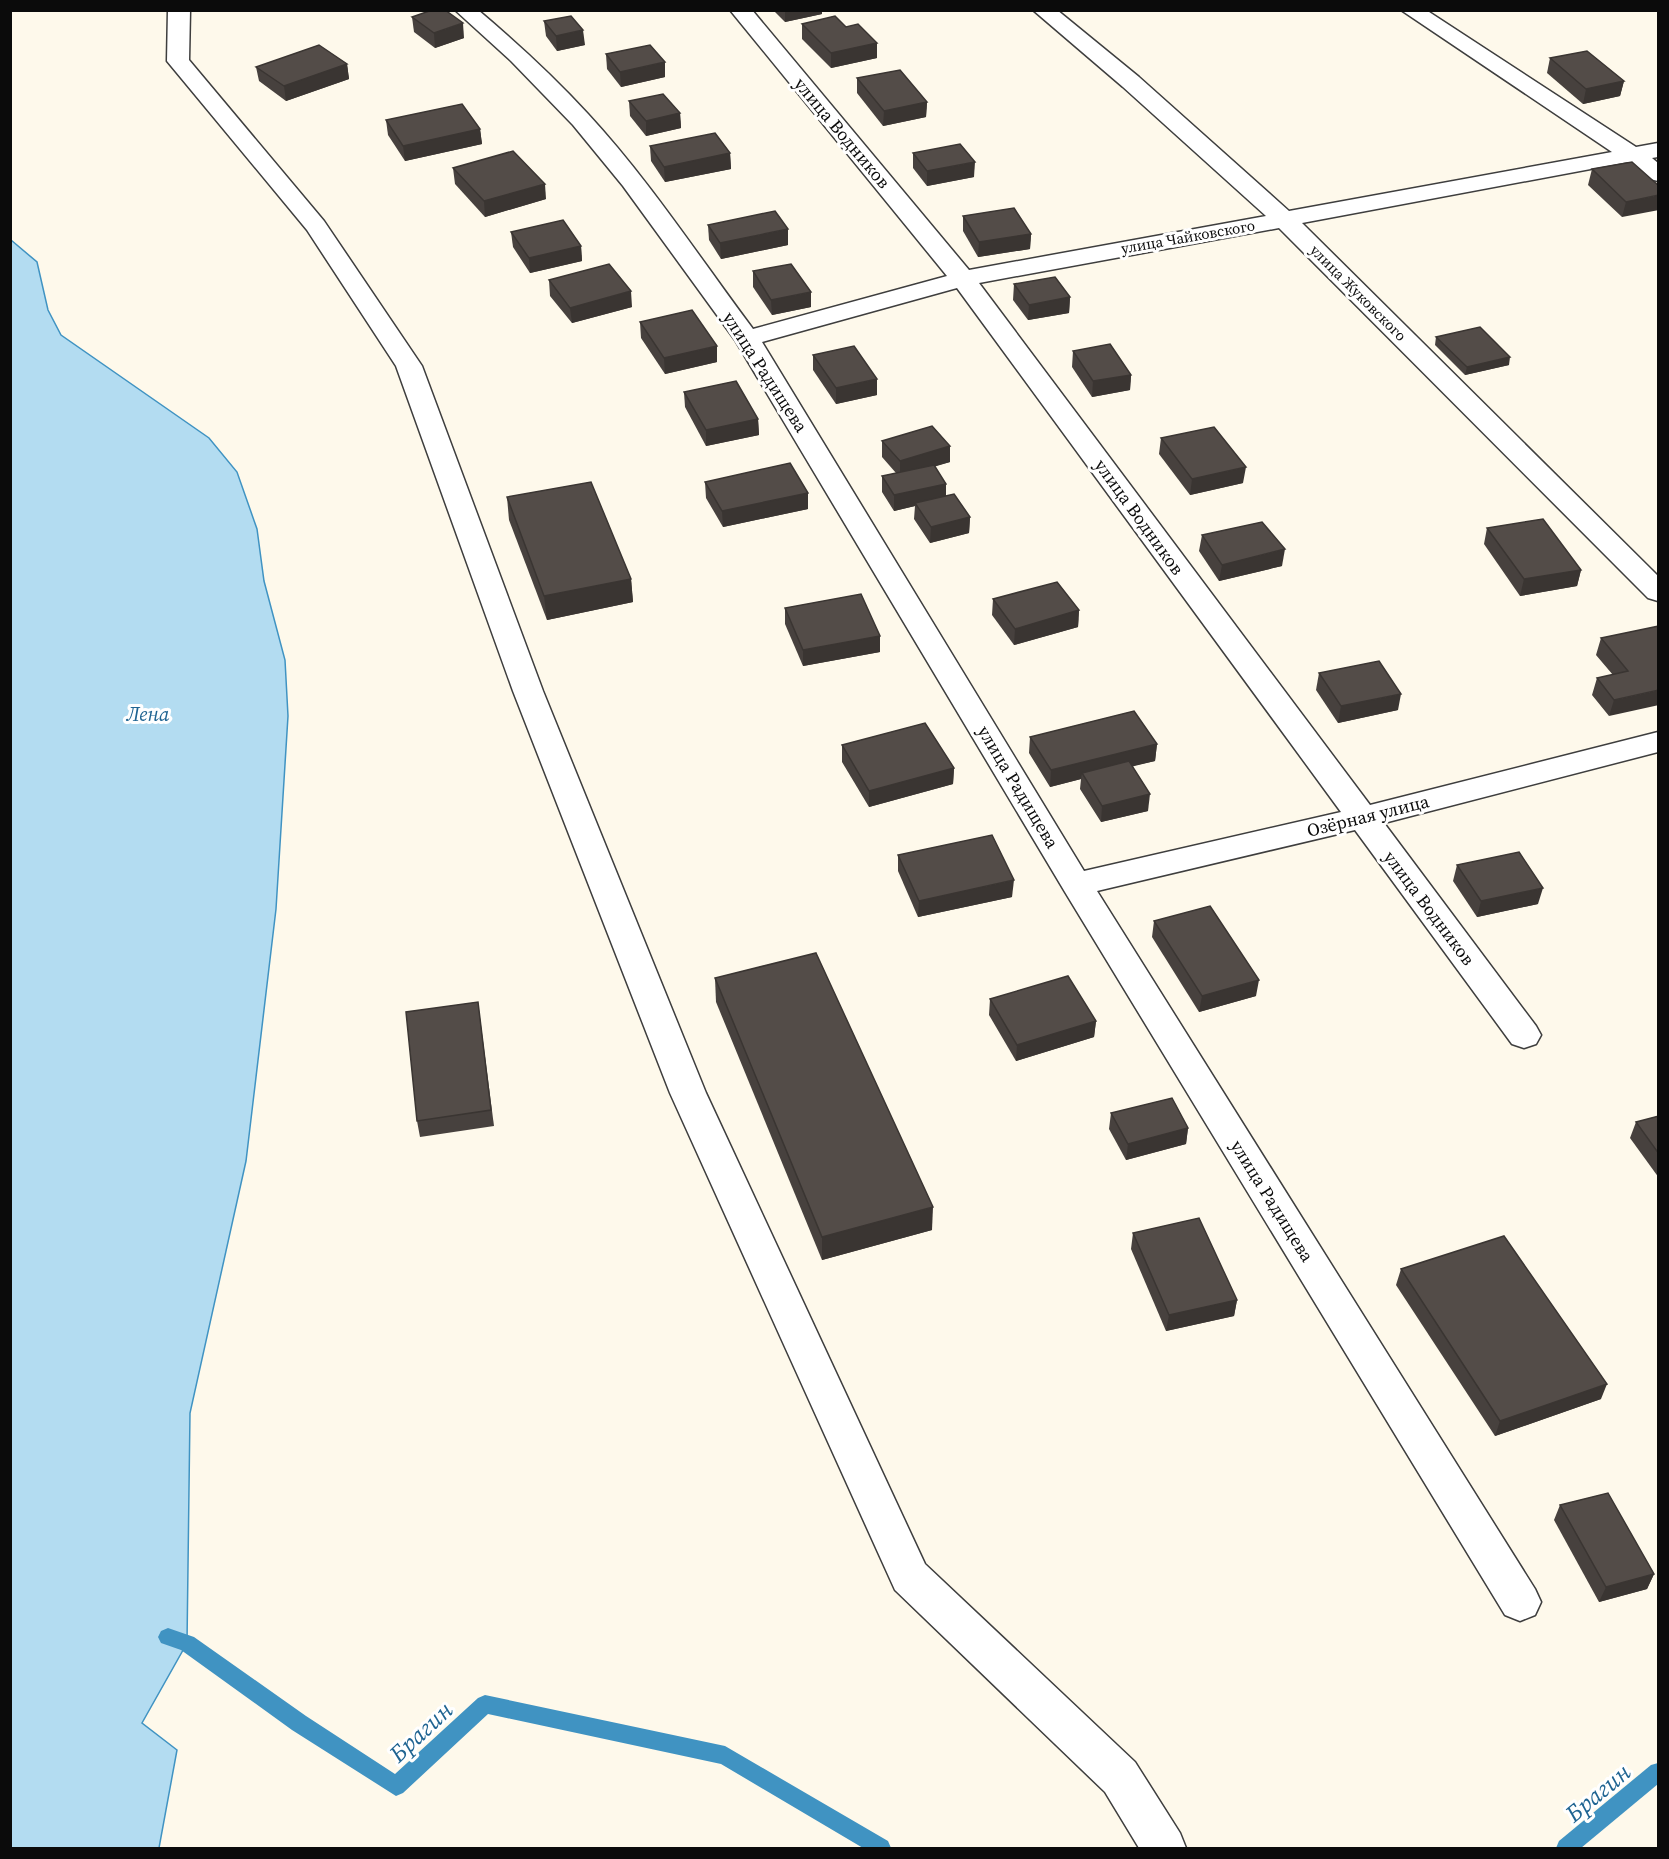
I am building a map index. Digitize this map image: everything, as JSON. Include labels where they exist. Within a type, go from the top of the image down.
[{"type":"street","points":[[179,10],[178,61],[316,226],[408,366],[533,702],[688,1094],[910,1576],[1120,1777],[1164,1848]]},
{"type":"street","name":"улица Радищева","points":[[465,10],[519,56],[581,120],[631,181],[747,338],[1076,884],[1520,1602]]},
{"type":"street","name":"улица Водников","points":[[740,10],[963,279],[1524,1035]]},
{"type":"street","name":"улица Жуковского","points":[[1043,10],[1131,82],[1284,219],[1659,592]]},
{"type":"street","points":[[1411,10],[1659,174]]},
{"type":"street","name":"улица Чайковского","points":[[747,338],[963,279],[1659,150]]},
{"type":"street","name":"Озёрная улица","points":[[1076,884],[1362,818],[1659,742]]},
{"type":"water","name":"Лена","points":[[11,240],[37,262],[48,310],[61,335],[209,438],[237,472],[257,529],[264,581],[285,660],[288,716],[276,909],[246,1161],[190,1413],[187,1643],[142,1723],[177,1750],[159,1848],[11,1848]]},
{"type":"building","points":[[432,10],[445,10],[463,23],[434,33],[412,17]]},
{"type":"building","points":[[571,16],[583,30],[556,36],[544,21]]},
{"type":"building","points":[[835,16],[846,27],[858,24],[877,43],[831,53],[802,24]]},
{"type":"building","points":[[319,45],[347,64],[284,86],[256,67]]},
{"type":"building","points":[[650,45],[665,62],[620,72],[606,54]]},
{"type":"building","points":[[1587,51],[1624,81],[1586,89],[1550,58]]},
{"type":"building","points":[[900,70],[927,102],[884,111],[857,78]]},
{"type":"building","points":[[663,94],[680,113],[646,121],[629,101]]},
{"type":"building","points":[[462,104],[480,129],[403,146],[386,120]]},
{"type":"building","points":[[715,133],[730,153],[664,167],[650,146]]},
{"type":"building","points":[[960,144],[975,162],[927,171],[913,153]]},
{"type":"building","points":[[513,151],[545,184],[484,201],[453,168]]},
{"type":"building","points":[[1632,162],[1659,186],[1659,195],[1626,202],[1592,169]]},
{"type":"building","points":[[1014,208],[1031,234],[979,242],[963,216]]},
{"type":"building","points":[[775,211],[788,229],[720,243],[708,225]]},
{"type":"building","points":[[563,220],[581,246],[529,258],[511,232]]},
{"type":"building","points":[[609,264],[631,291],[570,308],[549,280]]},
{"type":"building","points":[[791,264],[811,292],[771,300],[753,271]]},
{"type":"building","points":[[1055,277],[1070,297],[1029,305],[1014,284]]},
{"type":"building","points":[[692,310],[717,346],[664,358],[640,322]]},
{"type":"building","points":[[1480,327],[1510,357],[1467,367],[1436,337]]},
{"type":"building","points":[[1110,344],[1131,375],[1093,381],[1073,351]]},
{"type":"building","points":[[854,346],[877,379],[836,388],[813,355]]},
{"type":"building","points":[[736,381],[758,419],[706,430],[684,392]]},
{"type":"building","points":[[932,426],[950,446],[900,461],[882,441]]},
{"type":"building","points":[[1214,427],[1246,467],[1192,479],[1161,438]]},
{"type":"building","points":[[790,463],[808,493],[722,511],[705,482]]},
{"type":"building","points":[[934,465],[946,484],[894,495],[882,476]]},
{"type":"building","points":[[591,482],[631,579],[544,596],[507,497]]},
{"type":"building","points":[[954,494],[970,517],[931,527],[915,503]]},
{"type":"building","points":[[1543,519],[1581,570],[1524,579],[1487,528]]},
{"type":"building","points":[[1262,522],[1285,549],[1222,565],[1202,535]]},
{"type":"building","points":[[1057,582],[1079,610],[1015,629],[993,599]]},
{"type":"building","points":[[861,594],[880,636],[803,650],[785,608]]},
{"type":"building","points":[[1659,626],[1659,690],[1614,700],[1597,678],[1628,671],[1601,638]]},
{"type":"building","points":[[1379,661],[1401,694],[1341,706],[1319,673]]},
{"type":"building","points":[[1134,711],[1157,744],[1051,770],[1030,737]]},
{"type":"building","points":[[925,723],[954,768],[869,791],[842,745]]},
{"type":"building","points":[[1129,761],[1150,794],[1102,806],[1082,773]]},
{"type":"building","points":[[992,835],[1014,880],[919,901],[898,855]]},
{"type":"building","points":[[1519,852],[1543,888],[1481,901],[1457,865]]},
{"type":"building","points":[[1210,906],[1259,980],[1202,996],[1154,921]]},
{"type":"building","points":[[816,953],[933,1207],[822,1237],[715,978]]},
{"type":"building","points":[[1068,976],[1096,1021],[1017,1045],[990,999]]},
{"type":"building","points":[[478,1002],[491,1110],[417,1121],[406,1012]]},
{"type":"building","points":[[1172,1098],[1188,1128],[1128,1144],[1111,1113]]},
{"type":"building","points":[[1659,1116],[1659,1154],[1636,1122]]},
{"type":"building","points":[[1199,1218],[1237,1300],[1169,1315],[1133,1233]]},
{"type":"building","points":[[1504,1236],[1607,1384],[1500,1421],[1401,1269]]},
{"type":"building","points":[[1608,1493],[1654,1574],[1606,1587],[1560,1505]]},
{"type":"waterway","name":"Брагин","points":[[168,1637],[187,1643],[299,1723],[396,1786],[485,1704],[725,1755],[881,1848]]},
{"type":"waterway","name":"Брагин","points":[[1566,1848],[1658,1772]]}]
